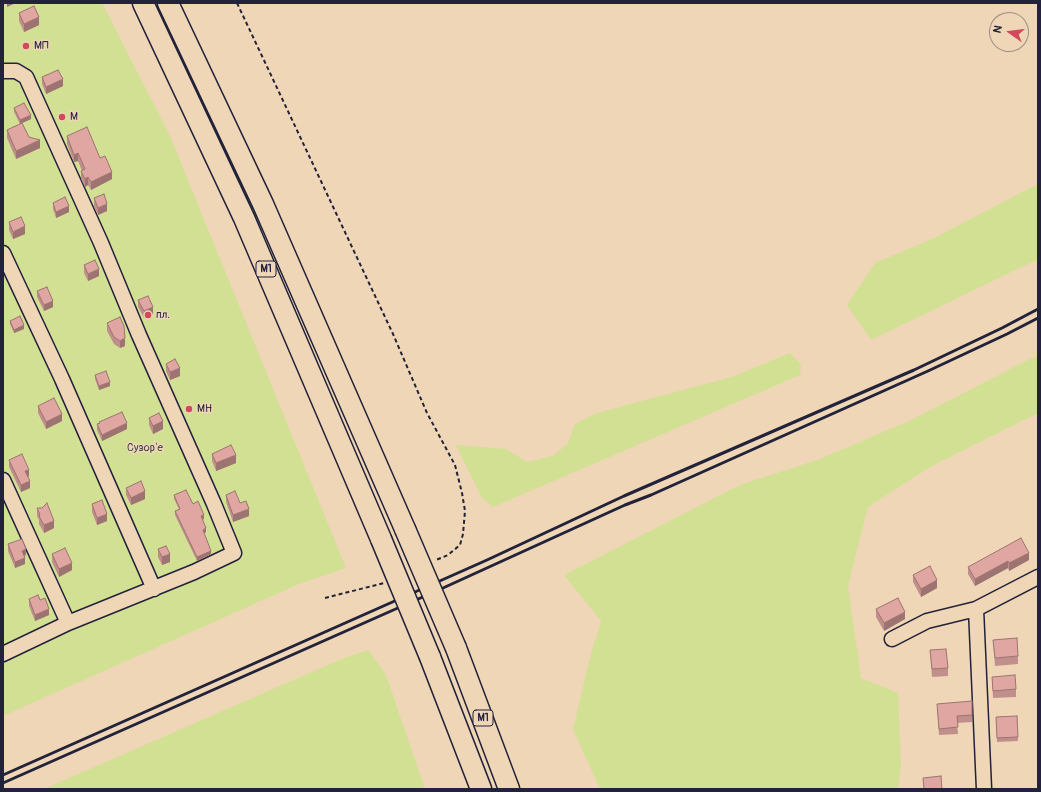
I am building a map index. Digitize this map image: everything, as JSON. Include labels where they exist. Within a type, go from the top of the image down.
[{"type":"highway","name":"М1","points":[[143,3],[244,218],[381,539],[430,657],[482,789]]},
{"type":"highway","name":"М1","points":[[168,3],[263,204],[406,529],[456,648],[509,789]]},
{"type":"lane","points":[[3,71],[16,71],[26,78],[101,244],[234,553],[154,589],[68,623],[3,654]]},
{"type":"lane","points":[[3,253],[62,379],[154,589]]},
{"type":"lane","points":[[3,480],[68,623]]},
{"type":"lane","points":[[892,639],[927,621],[976,609],[1038,577]]},
{"type":"lane","points":[[976,609],[984,789]]},
{"type":"path","points":[[237,3],[393,334],[427,413],[455,466],[465,511],[463,534],[460,545],[448,555],[434,561]]},
{"type":"path","points":[[325,598],[387,582]]},
{"type":"green space","name":"Сузорʼе","points":[[3,3],[102,3],[170,136],[346,568],[299,584],[3,716]]},
{"type":"green space","points":[[1038,184],[1038,259],[871,340],[847,305],[875,263],[930,240]]},
{"type":"green space","points":[[790,353],[801,365],[800,375],[493,507],[482,498],[456,445],[506,449],[527,462],[553,456],[568,443],[575,424],[597,413],[732,377]]},
{"type":"green space","points":[[1038,355],[1038,413],[930,467],[868,507],[848,586],[861,678],[898,693],[901,764],[898,789],[600,789],[573,729],[591,654],[601,621],[564,575],[740,485],[820,459],[909,421]]},
{"type":"green space","points":[[368,650],[386,675],[425,789],[44,789],[344,658]]},
{"type":"building","points":[[34,6],[39,17],[24,24],[19,13]]},
{"type":"building","points":[[58,70],[63,79],[46,87],[42,77]]},
{"type":"building","points":[[24,103],[31,115],[20,120],[14,108]]},
{"type":"building","points":[[22,123],[29,137],[40,140],[16,151],[7,130]]},
{"type":"building","points":[[87,127],[100,158],[105,156],[112,172],[91,182],[88,177],[85,179],[81,171],[85,169],[78,153],[74,155],[67,136]]},
{"type":"building","points":[[104,194],[107,204],[98,208],[94,198]]},
{"type":"building","points":[[65,197],[69,206],[56,212],[53,203]]},
{"type":"building","points":[[21,217],[25,226],[13,232],[9,222]]},
{"type":"building","points":[[95,260],[99,269],[88,274],[84,265]]},
{"type":"building","points":[[47,287],[53,301],[44,305],[37,291]]},
{"type":"building","points":[[148,296],[153,307],[144,311],[138,300]]},
{"type":"building","points":[[20,316],[24,325],[14,330],[10,321]]},
{"type":"building","points":[[120,317],[124,326],[125,338],[120,341],[114,337],[107,323]]},
{"type":"building","points":[[175,359],[180,368],[170,372],[166,364]]},
{"type":"building","points":[[106,371],[110,382],[99,386],[95,375]]},
{"type":"building","points":[[54,398],[62,414],[46,422],[38,406]]},
{"type":"building","points":[[122,412],[127,423],[102,435],[97,424]]},
{"type":"building","points":[[159,413],[163,421],[153,426],[149,418]]},
{"type":"building","points":[[231,445],[236,455],[216,463],[212,454]]},
{"type":"building","points":[[22,454],[29,470],[25,471],[30,481],[21,485],[9,460]]},
{"type":"building","points":[[141,481],[145,491],[131,498],[126,488]]},
{"type":"building","points":[[186,490],[193,504],[198,501],[204,515],[201,516],[206,528],[203,530],[211,551],[197,557],[175,511],[180,509],[174,495]]},
{"type":"building","points":[[235,491],[240,503],[246,501],[249,509],[233,515],[226,495]]},
{"type":"building","points":[[102,500],[107,514],[97,518],[92,504]]},
{"type":"building","points":[[47,503],[54,521],[44,525],[37,508],[42,508]]},
{"type":"building","points":[[1021,538],[1029,553],[1009,563],[1008,561],[975,579],[968,567]]},
{"type":"building","points":[[22,539],[26,549],[22,551],[25,558],[15,562],[8,544]]},
{"type":"building","points":[[166,546],[170,554],[162,557],[158,549]]},
{"type":"building","points":[[65,548],[72,563],[59,569],[52,554]]},
{"type":"building","points":[[930,566],[937,580],[921,589],[913,575]]},
{"type":"building","points":[[38,595],[40,600],[45,598],[49,609],[35,615],[29,599]]},
{"type":"building","points":[[898,598],[905,612],[884,623],[876,609]]},
{"type":"building","points":[[1017,638],[1018,656],[995,658],[993,640]]},
{"type":"building","points":[[946,649],[948,668],[932,669],[930,650]]},
{"type":"building","points":[[1015,675],[1016,689],[993,691],[992,677]]},
{"type":"building","points":[[972,701],[972,715],[957,716],[958,727],[939,729],[937,704]]},
{"type":"building","points":[[1017,716],[1018,737],[997,738],[996,717]]},
{"type":"building","points":[[941,776],[942,789],[924,789],[923,778]]},
{"type":"railway","points":[[3,775],[487,560],[624,496],[914,370],[1038,309]]},
{"type":"railway","points":[[3,783],[928,371],[1038,318]]},
{"type":"place","name":"МП","points":[[26,46]]},
{"type":"place","name":"М","points":[[62,117]]},
{"type":"place","name":"пл.","points":[[148,315]]},
{"type":"place","name":"МН","points":[[189,409]]}]
